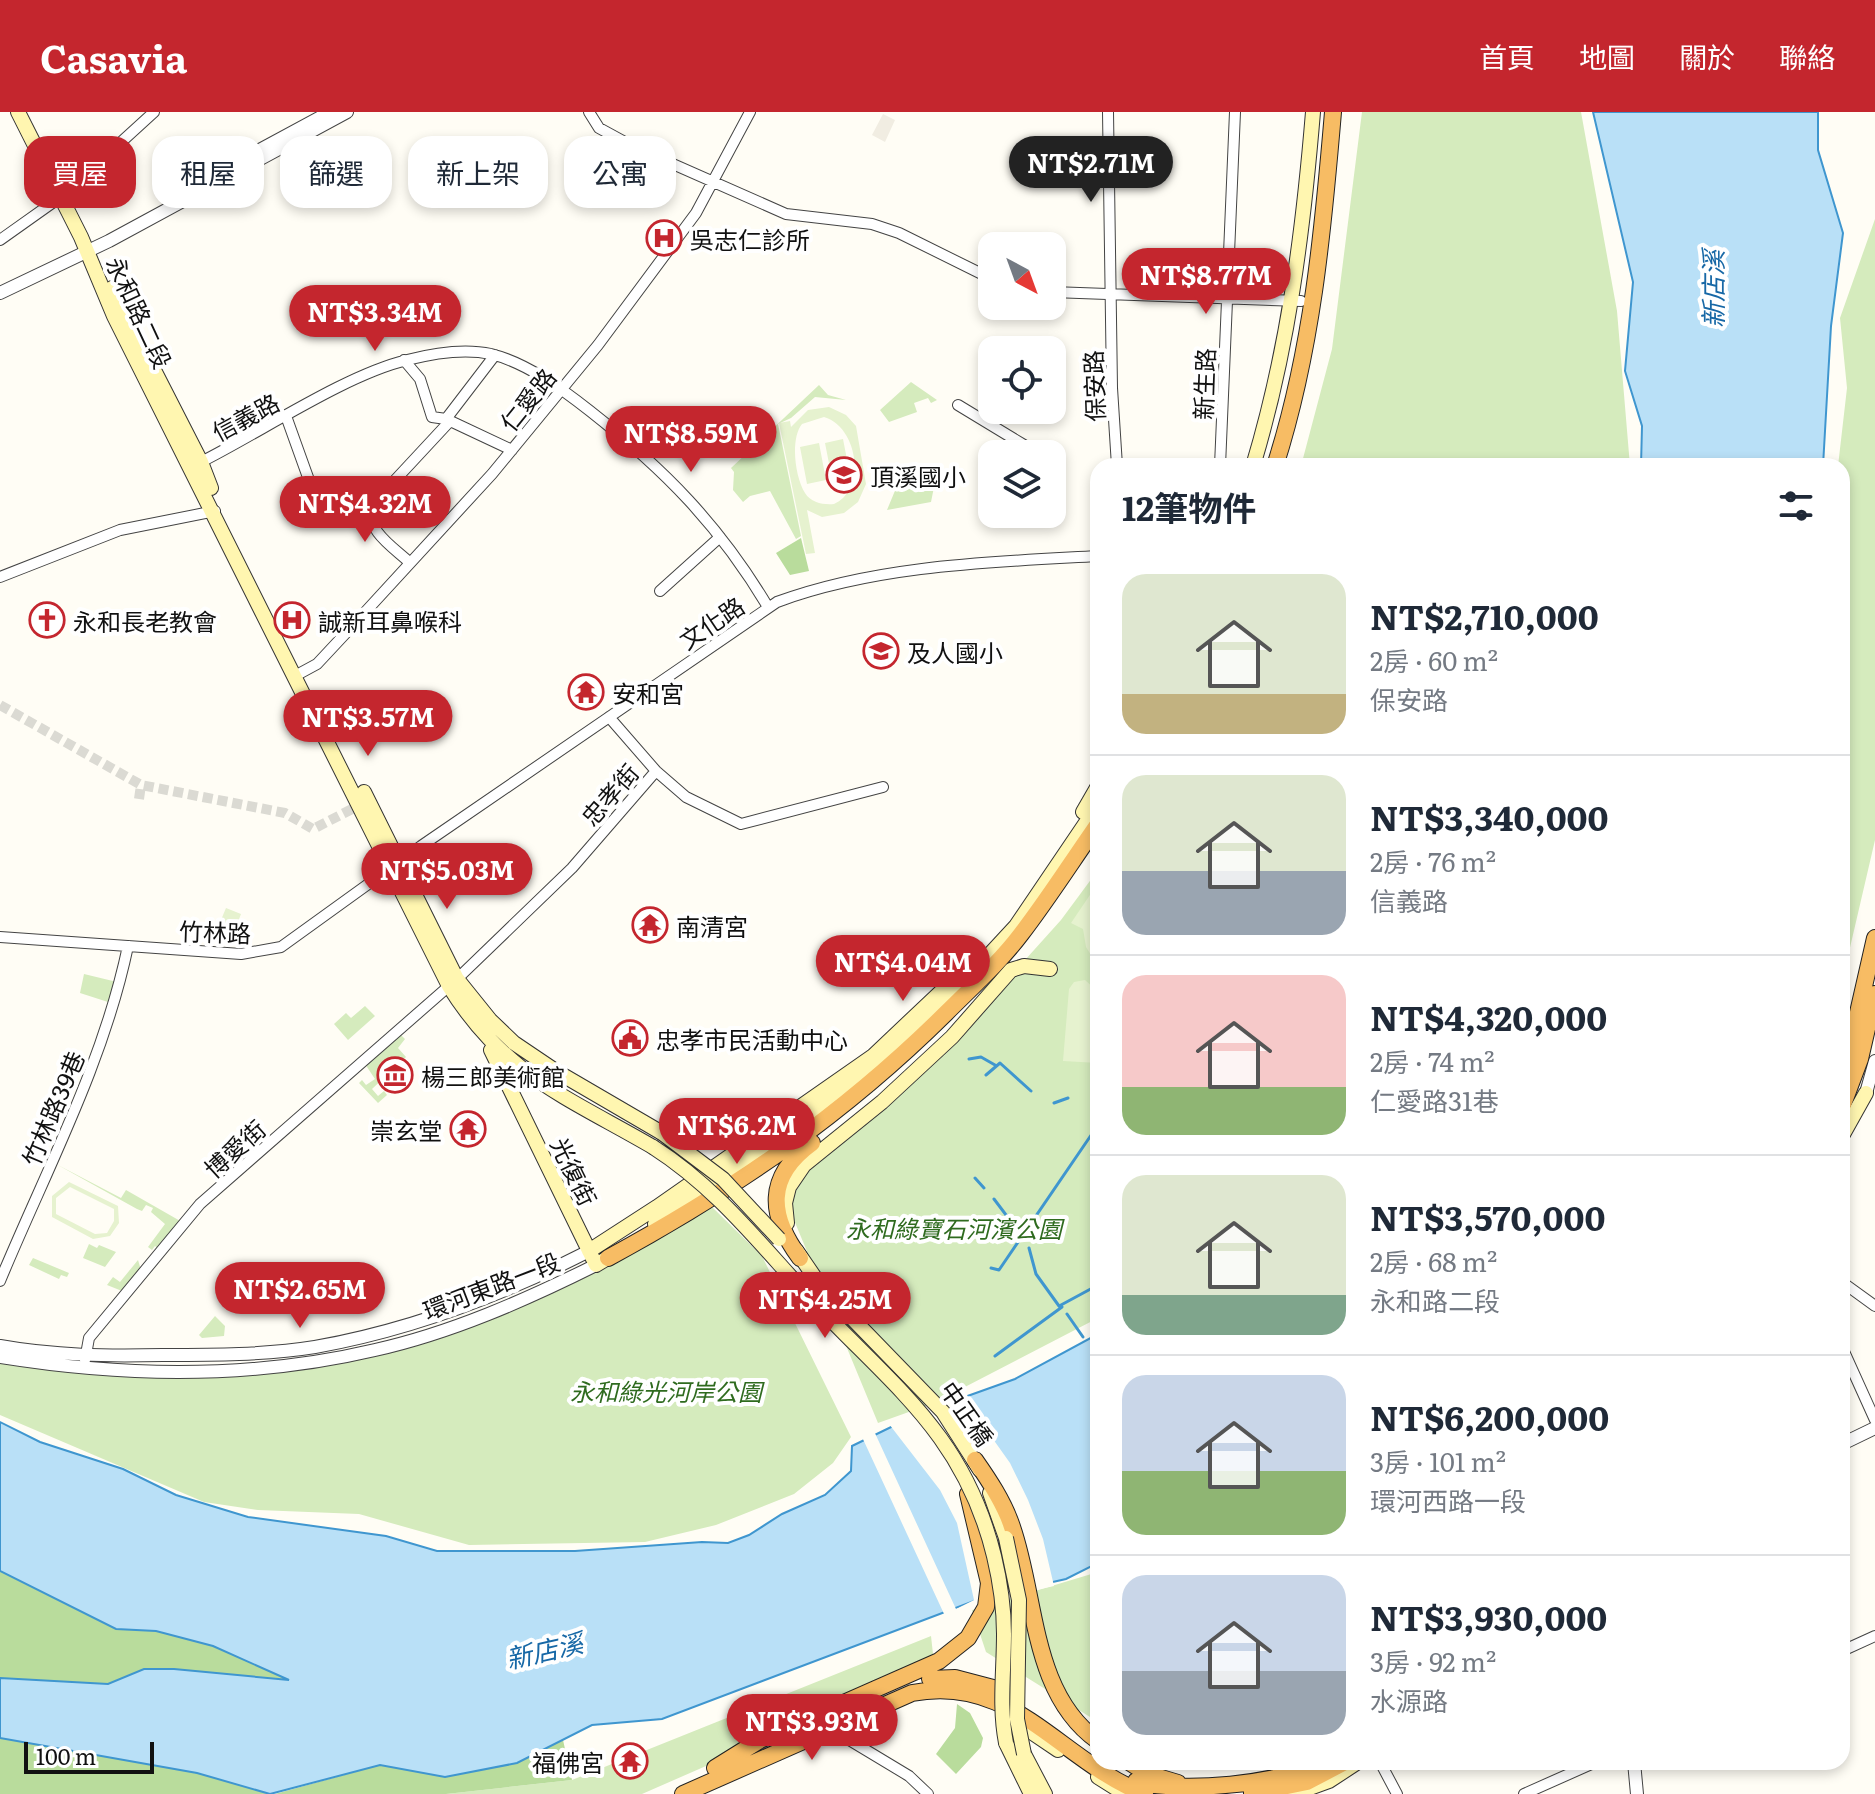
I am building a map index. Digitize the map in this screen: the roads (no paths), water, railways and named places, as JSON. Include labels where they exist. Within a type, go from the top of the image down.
[{"type":"highway","points":[[1277,458],[1294,400],[1316,286],[1333,112]]},
{"type":"highway","points":[[800,1258],[784,1237],[775,1205],[792,1161],[891,1076],[965,1004],[1021,934],[1090,835]]},
{"type":"highway","points":[[1850,1048],[1875,938]]},
{"type":"highway","points":[[602,1262],[683,1217],[824,1123],[885,1074],[993,967]]},
{"type":"highway","points":[[1850,1086],[1860,1059],[1875,994]]},
{"type":"highway","points":[[968,1464],[992,1484],[1012,1525],[1050,1678],[1062,1704],[1090,1734]]},
{"type":"highway","points":[[669,1794],[715,1768],[736,1752],[939,1661],[959,1648],[977,1628],[986,1607],[989,1583],[968,1464]]},
{"type":"highway","points":[[715,1768],[911,1692],[941,1689],[987,1696],[1090,1760]]},
{"type":"highway","points":[[683,1794],[911,1692]]},
{"type":"highway","points":[[1055,1738],[1090,1753]]},
{"type":"highway","points":[[1106,1770],[1145,1794]]},
{"type":"highway","points":[[1119,1770],[1135,1781],[1162,1790],[1207,1791],[1298,1770]]},
{"type":"highway","points":[[1142,1770],[1179,1783],[1271,1778]]},
{"type":"highway","points":[[1242,1794],[1307,1782],[1330,1770]]},
{"type":"main road","points":[[18,112],[31,136]]},
{"type":"main road","points":[[1255,458],[1275,394],[1297,301],[1313,112]]},
{"type":"main road","points":[[1266,458],[1277,422],[1297,301],[1321,112]]},
{"type":"main road","points":[[68,208],[88,251]]},
{"type":"main road","name":"永和路二段","points":[[88,251],[100,265],[201,462],[215,510]]},
{"type":"main road","name":"永和路二段","points":[[88,251],[114,316],[396,864],[453,982],[482,1032]]},
{"type":"main road","points":[[686,1194],[873,1056],[941,993],[1017,912],[1090,798]]},
{"type":"main road","points":[[686,1194],[864,1076],[942,1006],[1016,926],[1090,817]]},
{"type":"main road","points":[[822,1288],[800,1258],[786,1218],[785,1203],[796,1175],[959,1030],[1011,970],[1024,966],[1050,969]]},
{"type":"main road","name":"中正橋","points":[[453,982],[514,1043],[662,1133],[723,1179],[822,1288],[936,1403],[1006,1538],[1019,1600],[1017,1719],[1036,1791]]},
{"type":"main road","name":"中正橋","points":[[482,1032],[505,1058],[546,1087],[653,1147],[730,1207],[811,1299],[968,1464],[989,1538],[1004,1622],[1002,1711],[1006,1743],[1036,1791]]},
{"type":"main road","name":"光復街","points":[[482,1032],[589,1251],[602,1262]]},
{"type":"main road","points":[[514,1096],[526,1087],[546,1087]]},
{"type":"main road","points":[[1850,1125],[1871,1096]]},
{"type":"main road","name":"環河東路一段","points":[[589,1251],[686,1194]]},
{"type":"main road","name":"環河東路一段","points":[[602,1262],[686,1194]]},
{"type":"main road","points":[[696,1794],[836,1732],[911,1692]]},
{"type":"main road","points":[[1055,1738],[1090,1766]]},
{"type":"main road","points":[[1095,1770],[1125,1794]]},
{"type":"main road","points":[[1293,1794],[1329,1781],[1346,1770]]},
{"type":"street","points":[[128,136],[154,112]]},
{"type":"street","points":[[88,251],[107,236],[330,112]]},
{"type":"street","points":[[0,293],[88,251],[347,112]]},
{"type":"street","points":[[589,112],[599,128],[632,146],[786,214],[844,218],[899,233],[978,272]]},
{"type":"street","name":"仁愛路","points":[[297,676],[317,664],[512,450],[654,272],[716,182],[750,112]]},
{"type":"street","name":"保安路","points":[[1108,112],[1110,295],[1117,458]]},
{"type":"street","name":"新生路","points":[[1220,458],[1235,112]]},
{"type":"street","points":[[0,240],[45,208]]},
{"type":"street","points":[[1066,293],[1297,301]]},
{"type":"street","name":"信義路","points":[[201,462],[286,416],[404,360],[444,353],[495,355],[561,388],[662,470],[720,537],[768,607]]},
{"type":"street","points":[[409,562],[377,533],[370,521],[371,506],[448,420],[495,355]]},
{"type":"street","points":[[404,360],[420,379],[432,417],[448,420],[512,450]]},
{"type":"street","points":[[958,405],[1016,440]]},
{"type":"street","points":[[286,416],[319,508]]},
{"type":"street","points":[[0,577],[120,530],[215,510]]},
{"type":"street","points":[[660,591],[720,537]]},
{"type":"street","name":"文化路","points":[[396,864],[768,607],[800,594],[900,575],[1012,561],[1090,556]]},
{"type":"street","points":[[609,717],[656,771],[686,797],[741,824],[883,787]]},
{"type":"street","name":"忠孝街","points":[[453,982],[572,868],[656,771]]},
{"type":"street","name":"竹林路","points":[[0,937],[241,954],[269,952],[296,938],[396,864]]},
{"type":"street","name":"竹林路39巷","points":[[0,1281],[83,1096],[120,985],[128,946]]},
{"type":"street","name":"博愛街","points":[[84,1363],[89,1338],[200,1204],[453,982]]},
{"type":"street","points":[[1871,1096],[1875,1061]]},
{"type":"street","name":"環河東路一段","points":[[0,1346],[84,1363],[315,1347],[393,1329],[466,1305],[543,1274],[589,1251]]},
{"type":"street","name":"環河東路一段","points":[[0,1357],[215,1371],[295,1364],[376,1350],[480,1317],[602,1262]]},
{"type":"street","points":[[1850,1288],[1875,1306]]},
{"type":"street","points":[[1850,1365],[1875,1420]]},
{"type":"street","points":[[1850,1440],[1875,1428]]},
{"type":"street","points":[[1850,1647],[1875,1636]]},
{"type":"street","points":[[836,1732],[909,1776],[926,1793]]},
{"type":"street","points":[[1384,1770],[1397,1794]]},
{"type":"street","points":[[1524,1794],[1578,1770]]},
{"type":"street","points":[[1635,1770],[1637,1794]]},
{"type":"water","name":"新店溪","points":[[1593,112],[1818,112],[1818,150],[1843,233],[1831,326],[1823,458],[1641,458],[1642,426],[1625,371],[1633,282]]},
{"type":"water","name":"新店溪","points":[[1090,1338],[1090,1567],[1066,1579],[982,1598],[662,1719],[592,1725],[517,1763],[445,1777],[380,1765],[270,1794],[197,1773],[0,1738],[0,1678],[108,1684],[144,1669],[174,1669],[289,1680],[213,1646],[156,1631],[116,1629],[0,1571],[0,1422],[40,1442],[123,1469],[176,1495],[248,1517],[386,1536],[437,1551],[575,1551],[728,1543],[749,1535],[782,1514],[825,1495],[851,1471],[852,1446],[920,1413],[1015,1379]]},
{"type":"waterway","points":[[969,1059],[981,1057],[995,1065]]},
{"type":"waterway","points":[[986,1075],[1000,1063],[1031,1091]]},
{"type":"waterway","points":[[1054,1103],[1068,1098]]},
{"type":"waterway","points":[[991,1268],[999,1270],[1090,1137]]},
{"type":"waterway","points":[[975,1178],[984,1188]]},
{"type":"waterway","points":[[994,1199],[1022,1236]]},
{"type":"waterway","points":[[1029,1248],[1036,1274],[1059,1306]]},
{"type":"waterway","points":[[1061,1305],[1090,1289]]},
{"type":"waterway","points":[[995,1356],[1062,1307]]},
{"type":"waterway","points":[[1067,1314],[1083,1337]]},
{"type":"tunnel","points":[[0,705],[141,785],[285,813],[313,829],[360,805]]},
{"type":"tunnel","points":[[139,799],[141,785]]},
{"type":"place","name":"吳志仁診所","points":[[664,238]]},
{"type":"place","name":"頂溪國小","points":[[844,475]]},
{"type":"place","name":"永和長老教會","points":[[47,620]]},
{"type":"place","name":"誠新耳鼻喉科","points":[[292,620]]},
{"type":"place","name":"及人國小","points":[[881,651]]},
{"type":"place","name":"安和宮","points":[[586,692]]},
{"type":"place","name":"南清宮","points":[[650,925]]},
{"type":"place","name":"忠孝市民活動中心","points":[[630,1038]]},
{"type":"place","name":"楊三郎美術館","points":[[395,1075]]},
{"type":"place","name":"崇玄堂","points":[[468,1129]]},
{"type":"place","name":"福佛宮","points":[[630,1761]]},
{"type":"park label","name":"永和綠寶石河濱公園","points":[[954,1227]]},
{"type":"park label","name":"永和綠光河岸公園","points":[[666,1390]]}]
